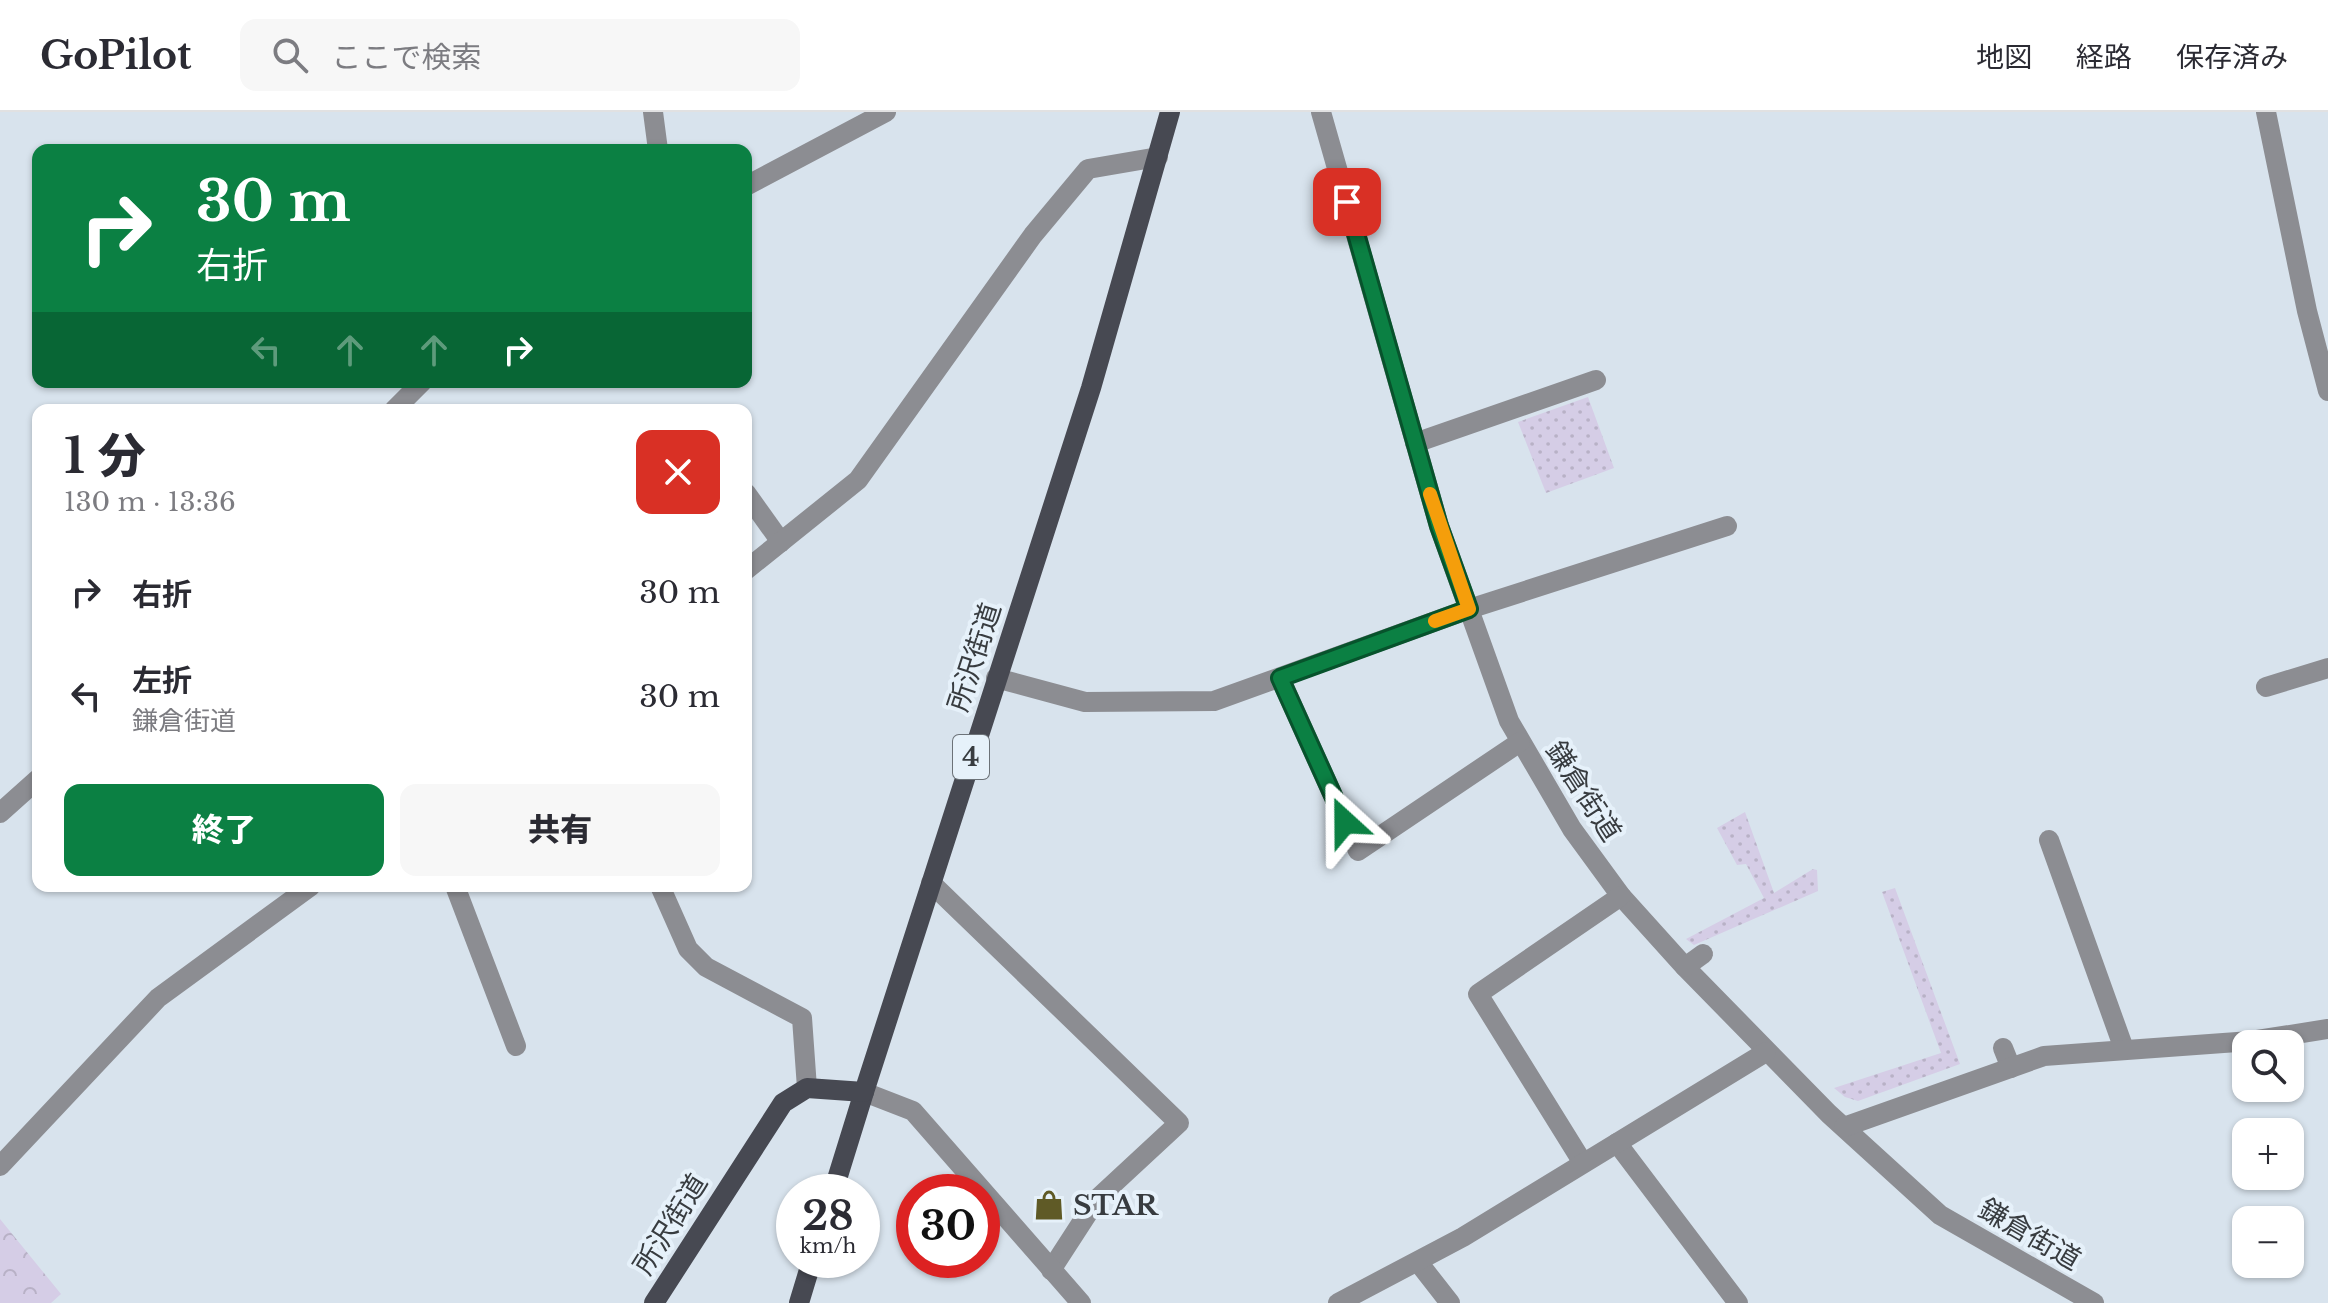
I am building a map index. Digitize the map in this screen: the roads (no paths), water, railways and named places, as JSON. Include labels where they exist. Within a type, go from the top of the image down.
[{"type":"main road","name":"所沢街道","points":[[864,1092],[1091,388],[1170,112]]},
{"type":"main road","name":"所沢街道","points":[[654,1303],[762,1130],[783,1103],[807,1088]]},
{"type":"main road","points":[[807,1088],[864,1092]]},
{"type":"main road","name":"4","points":[[839,1174],[864,1092]]},
{"type":"main road","points":[[799,1303],[807,1278]]},
{"type":"street","points":[[653,112],[657,144]]},
{"type":"street","points":[[752,183],[886,112]]},
{"type":"street","name":"鎌倉街道","points":[[1321,112],[1439,526],[1509,721],[1572,829],[1612,867],[1621,896],[1766,1052],[1940,1215],[2094,1303]]},
{"type":"street","points":[[2266,112],[2307,311],[2328,391]]},
{"type":"street","points":[[752,565],[858,480],[1033,235],[1088,169],[1158,157]]},
{"type":"street","points":[[1415,443],[1596,380]]},
{"type":"street","points":[[400,404],[416,388]]},
{"type":"street","points":[[752,501],[781,542]]},
{"type":"street","points":[[996,678],[1085,702],[1214,701],[1469,609],[1727,526]]},
{"type":"street","points":[[2266,687],[2328,668]]},
{"type":"street","points":[[1280,678],[1358,851],[1520,742]]},
{"type":"street","points":[[0,813],[32,784]]},
{"type":"street","points":[[2049,840],[2124,1049]]},
{"type":"street","points":[[931,883],[1179,1123],[1097,1199],[1051,1270]]},
{"type":"street","points":[[0,1166],[158,998],[303,892]]},
{"type":"street","points":[[457,892],[516,1046]]},
{"type":"street","points":[[663,892],[688,949],[706,967],[802,1018],[807,1088]]},
{"type":"street","points":[[1583,1163],[1478,994],[1621,896]]},
{"type":"street","points":[[1685,967],[1703,954]]},
{"type":"street","points":[[1844,1127],[2011,1068],[2066,1052],[2251,1041],[2328,1029]]},
{"type":"street","points":[[2003,1048],[2011,1068]]},
{"type":"street","points":[[1338,1303],[1418,1262],[1766,1052]]},
{"type":"street","points":[[864,1092],[913,1111],[1081,1303]]},
{"type":"street","points":[[1617,1143],[1738,1303]]},
{"type":"street","points":[[1418,1262],[1450,1303]]},
{"type":"place","name":"STAR","points":[[1049,1205]]}]
